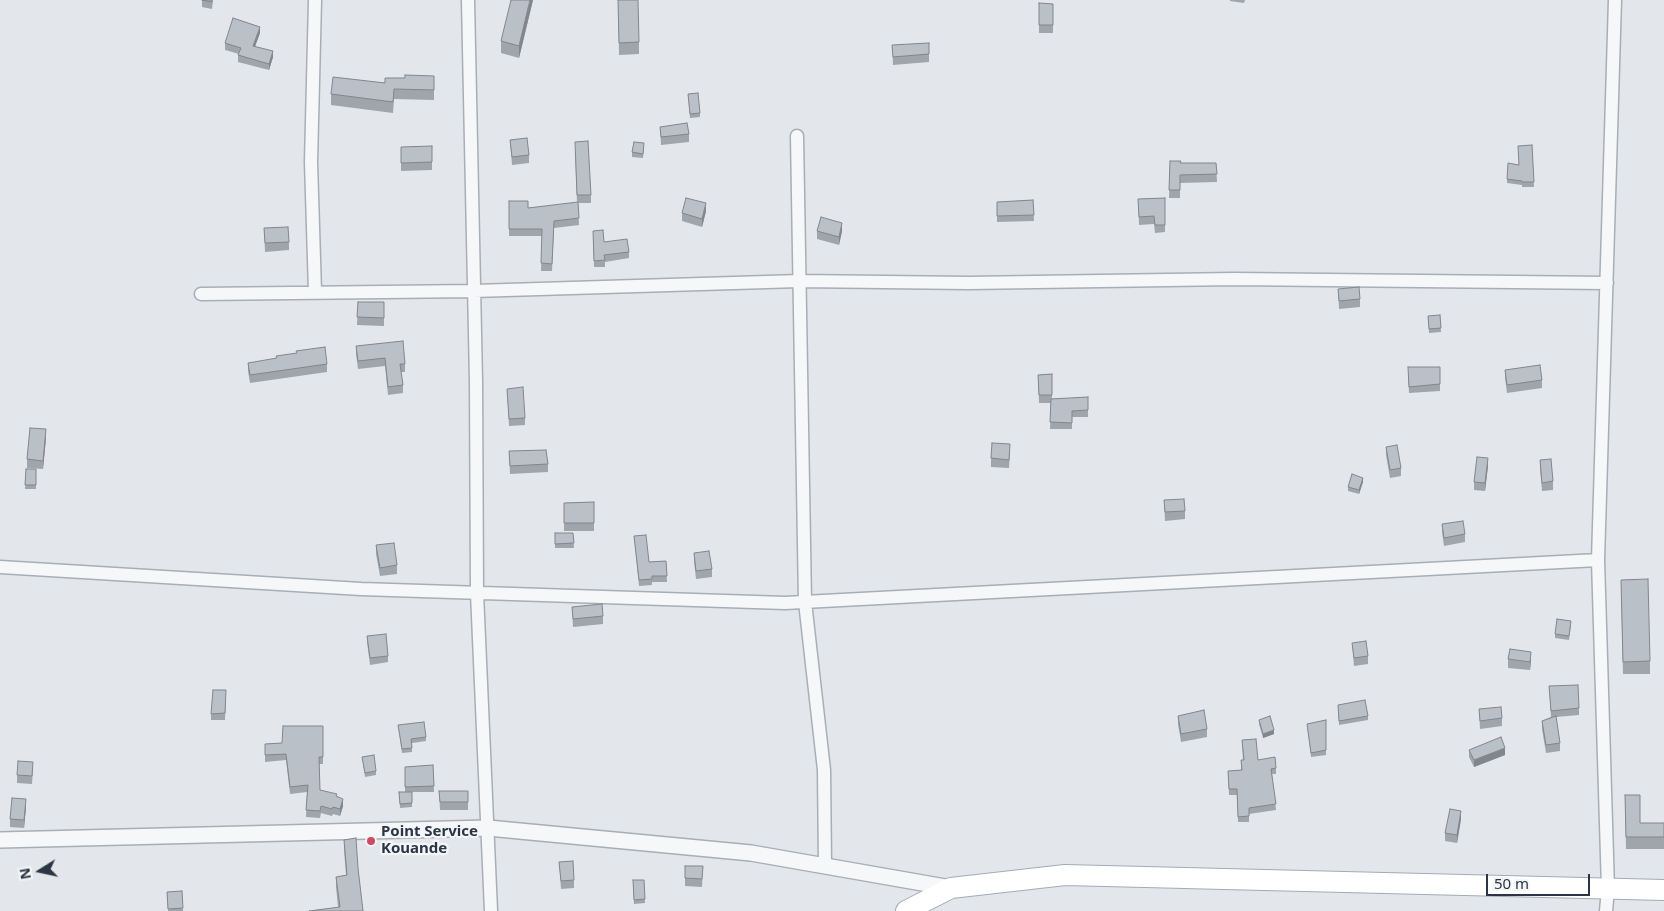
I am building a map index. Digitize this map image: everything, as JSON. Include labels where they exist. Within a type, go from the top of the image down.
[{"type":"main road","points":[[906,911],[951,888],[1065,875],[1664,890]]},
{"type":"street","points":[[315,0],[311,162],[315,292]]},
{"type":"street","points":[[468,0],[474,291],[477,593],[492,911]]},
{"type":"street","points":[[1606,911],[1608,889],[1598,560],[1615,0]]},
{"type":"street","points":[[797,136],[805,602],[824,770],[825,866]]},
{"type":"street","points":[[201,294],[474,291],[799,281],[969,283],[1234,279],[1607,283]]},
{"type":"street","points":[[0,567],[361,589],[785,603],[1598,560]]},
{"type":"street","points":[[0,840],[488,828],[751,853],[951,888]]},
{"type":"building","points":[[511,0],[530,0],[519,46],[501,41]]},
{"type":"building","points":[[618,0],[638,0],[639,42],[619,43]]},
{"type":"building","points":[[1039,3],[1053,4],[1053,25],[1039,25]]},
{"type":"building","points":[[233,18],[260,27],[253,46],[273,51],[269,64],[238,55],[241,48],[225,43]]},
{"type":"building","points":[[929,43],[929,54],[893,57],[892,45]]},
{"type":"building","points":[[405,75],[434,76],[434,90],[394,89],[393,102],[331,94],[333,77],[385,83],[385,78],[405,78]]},
{"type":"building","points":[[698,93],[700,113],[690,114],[688,94]]},
{"type":"building","points":[[687,123],[689,134],[661,137],[660,127]]},
{"type":"building","points":[[527,138],[529,155],[512,157],[510,140]]},
{"type":"building","points":[[588,141],[591,195],[577,195],[575,142]]},
{"type":"building","points":[[634,142],[644,143],[643,154],[632,152]]},
{"type":"building","points":[[1532,145],[1534,182],[1507,179],[1508,163],[1519,165],[1518,146]]},
{"type":"building","points":[[432,146],[432,162],[401,163],[401,147]]},
{"type":"building","points":[[1170,161],[1181,161],[1180,163],[1216,163],[1217,174],[1180,175],[1180,190],[1169,190]]},
{"type":"building","points":[[686,198],[706,203],[702,219],[682,213]]},
{"type":"building","points":[[1165,198],[1165,225],[1155,225],[1154,216],[1139,217],[1138,199]]},
{"type":"building","points":[[1033,200],[1034,215],[997,216],[997,202]]},
{"type":"building","points":[[509,201],[528,201],[528,208],[578,202],[579,218],[554,221],[552,264],[541,263],[542,229],[509,229]]},
{"type":"building","points":[[821,217],[842,223],[839,237],[817,231]]},
{"type":"building","points":[[288,227],[289,242],[265,243],[264,228]]},
{"type":"building","points":[[603,230],[604,242],[627,239],[629,252],[604,255],[605,260],[594,261],[593,231]]},
{"type":"building","points":[[1359,287],[1360,299],[1339,301],[1338,289]]},
{"type":"building","points":[[358,302],[384,302],[384,318],[357,317]]},
{"type":"building","points":[[1440,315],[1441,328],[1429,329],[1428,316]]},
{"type":"building","points":[[403,341],[405,364],[400,364],[403,385],[388,387],[385,358],[358,361],[356,346]]},
{"type":"building","points":[[325,347],[327,364],[250,375],[248,363],[297,353],[296,351]]},
{"type":"building","points":[[1540,365],[1542,380],[1507,385],[1505,370]]},
{"type":"building","points":[[1408,367],[1440,367],[1440,384],[1409,387]]},
{"type":"building","points":[[1052,374],[1052,395],[1039,395],[1038,375]]},
{"type":"building","points":[[523,387],[525,418],[509,419],[507,389]]},
{"type":"building","points":[[1088,397],[1088,410],[1072,411],[1072,423],[1050,422],[1051,399]]},
{"type":"building","points":[[30,428],[46,429],[43,461],[27,459]]},
{"type":"building","points":[[992,443],[1010,444],[1009,460],[991,458]]},
{"type":"building","points":[[1397,445],[1401,468],[1390,470],[1386,447]]},
{"type":"building","points":[[546,450],[548,464],[510,466],[509,451]]},
{"type":"building","points":[[1477,457],[1488,458],[1485,483],[1474,482]]},
{"type":"building","points":[[1551,459],[1553,481],[1542,483],[1540,460]]},
{"type":"building","points":[[26,469],[36,469],[36,485],[25,485]]},
{"type":"building","points":[[1352,474],[1363,478],[1359,490],[1348,487]]},
{"type":"building","points":[[1184,499],[1185,511],[1165,512],[1164,500]]},
{"type":"building","points":[[594,502],[594,523],[564,523],[564,503]]},
{"type":"building","points":[[1463,521],[1465,534],[1444,538],[1442,524]]},
{"type":"building","points":[[555,533],[573,533],[574,543],[555,544]]},
{"type":"building","points":[[646,535],[649,562],[666,561],[667,576],[652,576],[652,579],[639,580],[634,536]]},
{"type":"building","points":[[394,543],[397,565],[380,568],[376,545]]},
{"type":"building","points":[[709,551],[712,569],[696,571],[694,553]]},
{"type":"building","points":[[1648,579],[1650,661],[1623,662],[1621,580]]},
{"type":"building","points":[[602,604],[603,616],[573,619],[572,607]]},
{"type":"building","points":[[1557,619],[1571,621],[1569,636],[1555,634]]},
{"type":"building","points":[[386,634],[388,656],[370,658],[367,636]]},
{"type":"building","points":[[1366,641],[1368,656],[1354,658],[1352,643]]},
{"type":"building","points":[[1510,649],[1531,652],[1530,662],[1508,659]]},
{"type":"building","points":[[1578,685],[1579,708],[1551,711],[1549,686]]},
{"type":"building","points":[[213,690],[226,690],[225,713],[211,714]]},
{"type":"building","points":[[1365,700],[1368,716],[1339,721],[1338,705]]},
{"type":"building","points":[[1501,707],[1502,718],[1480,721],[1479,709]]},
{"type":"building","points":[[1204,710],[1207,729],[1181,734],[1178,716]]},
{"type":"building","points":[[1270,716],[1274,730],[1263,734],[1259,720]]},
{"type":"building","points":[[1556,716],[1560,743],[1546,745],[1542,721]]},
{"type":"building","points":[[1326,720],[1326,750],[1311,753],[1307,724]]},
{"type":"building","points":[[424,722],[426,737],[411,739],[412,748],[402,749],[398,725]]},
{"type":"building","points":[[283,726],[323,726],[323,757],[319,757],[320,790],[337,794],[336,796],[343,799],[340,809],[321,806],[320,811],[306,810],[308,785],[290,787],[286,754],[265,755],[265,744],[282,743]]},
{"type":"building","points":[[1501,737],[1505,748],[1474,760],[1469,750]]},
{"type":"building","points":[[1256,739],[1258,760],[1275,757],[1276,768],[1271,769],[1276,804],[1249,808],[1249,816],[1238,817],[1237,789],[1229,789],[1228,771],[1242,770],[1241,760],[1244,760],[1242,740]]},
{"type":"building","points":[[374,755],[376,771],[365,773],[362,757]]},
{"type":"building","points":[[18,761],[33,762],[32,776],[17,775]]},
{"type":"building","points":[[433,765],[434,786],[405,787],[405,767]]},
{"type":"building","points":[[439,791],[468,791],[468,802],[440,802]]},
{"type":"building","points":[[399,792],[412,792],[412,803],[400,804]]},
{"type":"building","points":[[1625,795],[1640,795],[1640,823],[1664,823],[1664,837],[1626,837]]},
{"type":"building","points":[[12,798],[26,799],[24,820],[10,819]]},
{"type":"building","points":[[1450,809],[1461,811],[1457,835],[1445,833]]},
{"type":"building","points":[[356,838],[363,911],[309,911],[340,907],[336,877],[347,875],[344,840]]},
{"type":"building","points":[[573,861],[574,880],[561,881],[559,862]]},
{"type":"building","points":[[685,866],[703,866],[702,879],[685,878]]},
{"type":"building","points":[[633,880],[644,880],[645,899],[634,900]]},
{"type":"building","points":[[182,891],[183,908],[168,909],[167,892]]},
{"type":"place","name":"Point Service Kouande","points":[[371,841]]}]
